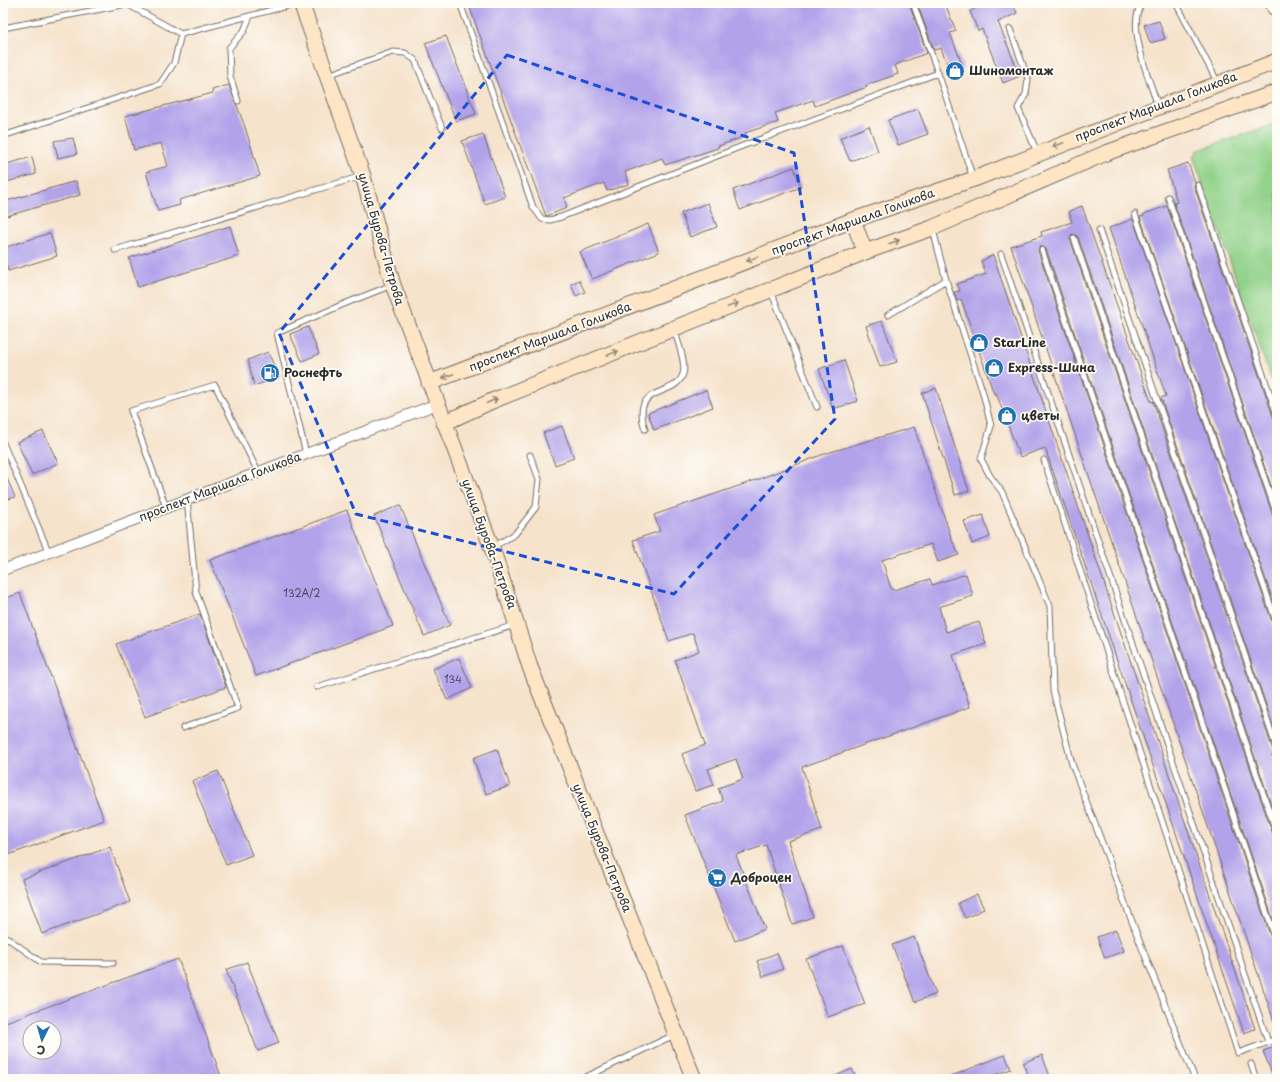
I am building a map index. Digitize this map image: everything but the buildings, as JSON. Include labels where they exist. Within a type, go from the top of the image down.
[{"type":"main road","name":"улица Бурова-Петрова","points":[[299,3],[327,75],[363,176],[393,284],[492,548],[518,624],[533,674],[694,1079]]},
{"type":"main road","name":"проспект Маршала Голикова","points":[[429,383],[853,220],[974,179],[1037,153],[1277,61]]},
{"type":"main road","name":"проспект Маршала Голикова","points":[[444,423],[492,401],[674,328],[865,252],[932,228],[1106,153],[1277,92]]},
{"type":"main road","points":[[853,220],[865,252]]},
{"type":"street","name":"проспект Маршала Голикова","points":[[3,570],[437,404]]},
{"type":"lane","points":[[3,28],[127,4],[181,34],[299,3]]},
{"type":"lane","points":[[460,3],[533,207],[542,219],[550,220],[561,217],[745,145],[938,73]]},
{"type":"lane","points":[[913,3],[974,179]]},
{"type":"lane","points":[[1143,3],[1139,6],[1135,22],[1140,48],[1158,106]]},
{"type":"lane","points":[[1176,3],[1218,84]]},
{"type":"lane","points":[[1268,3],[1271,11],[1277,14]]},
{"type":"lane","points":[[238,101],[230,76],[229,48],[244,31],[250,16]]},
{"type":"lane","points":[[1010,30],[1028,79],[1026,94],[1018,108],[1037,153]]},
{"type":"lane","points":[[3,136],[160,84],[174,63],[181,34]]},
{"type":"lane","points":[[327,75],[393,52],[405,53],[415,60],[442,128]]},
{"type":"lane","points":[[115,250],[363,176]]},
{"type":"lane","points":[[1198,185],[1277,415]]},
{"type":"lane","points":[[1168,197],[1277,515]]},
{"type":"lane","points":[[1135,214],[1277,624]]},
{"type":"lane","points":[[932,228],[946,280],[981,386],[990,426],[981,459],[990,476],[1002,492],[1050,606],[1053,691],[1072,764],[1144,953],[1195,1079]]},
{"type":"lane","points":[[1099,230],[1277,749]]},
{"type":"lane","points":[[1074,238],[1277,834]]},
{"type":"lane","points":[[1042,250],[1277,943]]},
{"type":"lane","points":[[1001,254],[1268,1042]]},
{"type":"lane","points":[[888,315],[946,280]]},
{"type":"lane","points":[[306,454],[277,334],[393,284]]},
{"type":"lane","points":[[770,290],[817,407]]},
{"type":"lane","points":[[645,429],[641,415],[644,403],[653,395],[680,382],[684,373],[682,356],[674,328]]},
{"type":"lane","points":[[166,507],[131,411],[215,385],[258,472]]},
{"type":"lane","points":[[3,443],[49,553]]},
{"type":"lane","points":[[492,548],[515,534],[536,507],[539,479],[530,455]]},
{"type":"lane","points":[[1044,460],[1238,1053],[1277,1039]]},
{"type":"lane","points":[[183,728],[238,708],[196,592],[187,499]]},
{"type":"lane","points":[[317,687],[518,624]]},
{"type":"lane","points":[[3,935],[41,962],[113,963]]},
{"type":"lane","points":[[582,1079],[677,1034]]},
{"type":"lane","points":[[1251,1064],[1256,1079]]},
{"type":"highlighted area","points":[[507,55],[794,153],[835,419],[674,594],[356,514],[279,333]]},
{"type":"green space","points":[[1277,123],[1277,396],[1193,156],[1197,155],[1196,151]]},
{"type":"place","name":"Шиномонтаж","points":[[955,71]]},
{"type":"place","name":"StarLine","points":[[979,343]]},
{"type":"place","name":"Express-Шина","points":[[994,368]]},
{"type":"place","name":"Роснефть","points":[[270,373]]},
{"type":"place","name":"цветы","points":[[1007,416]]},
{"type":"place","name":"Доброцен","points":[[717,878]]}]
